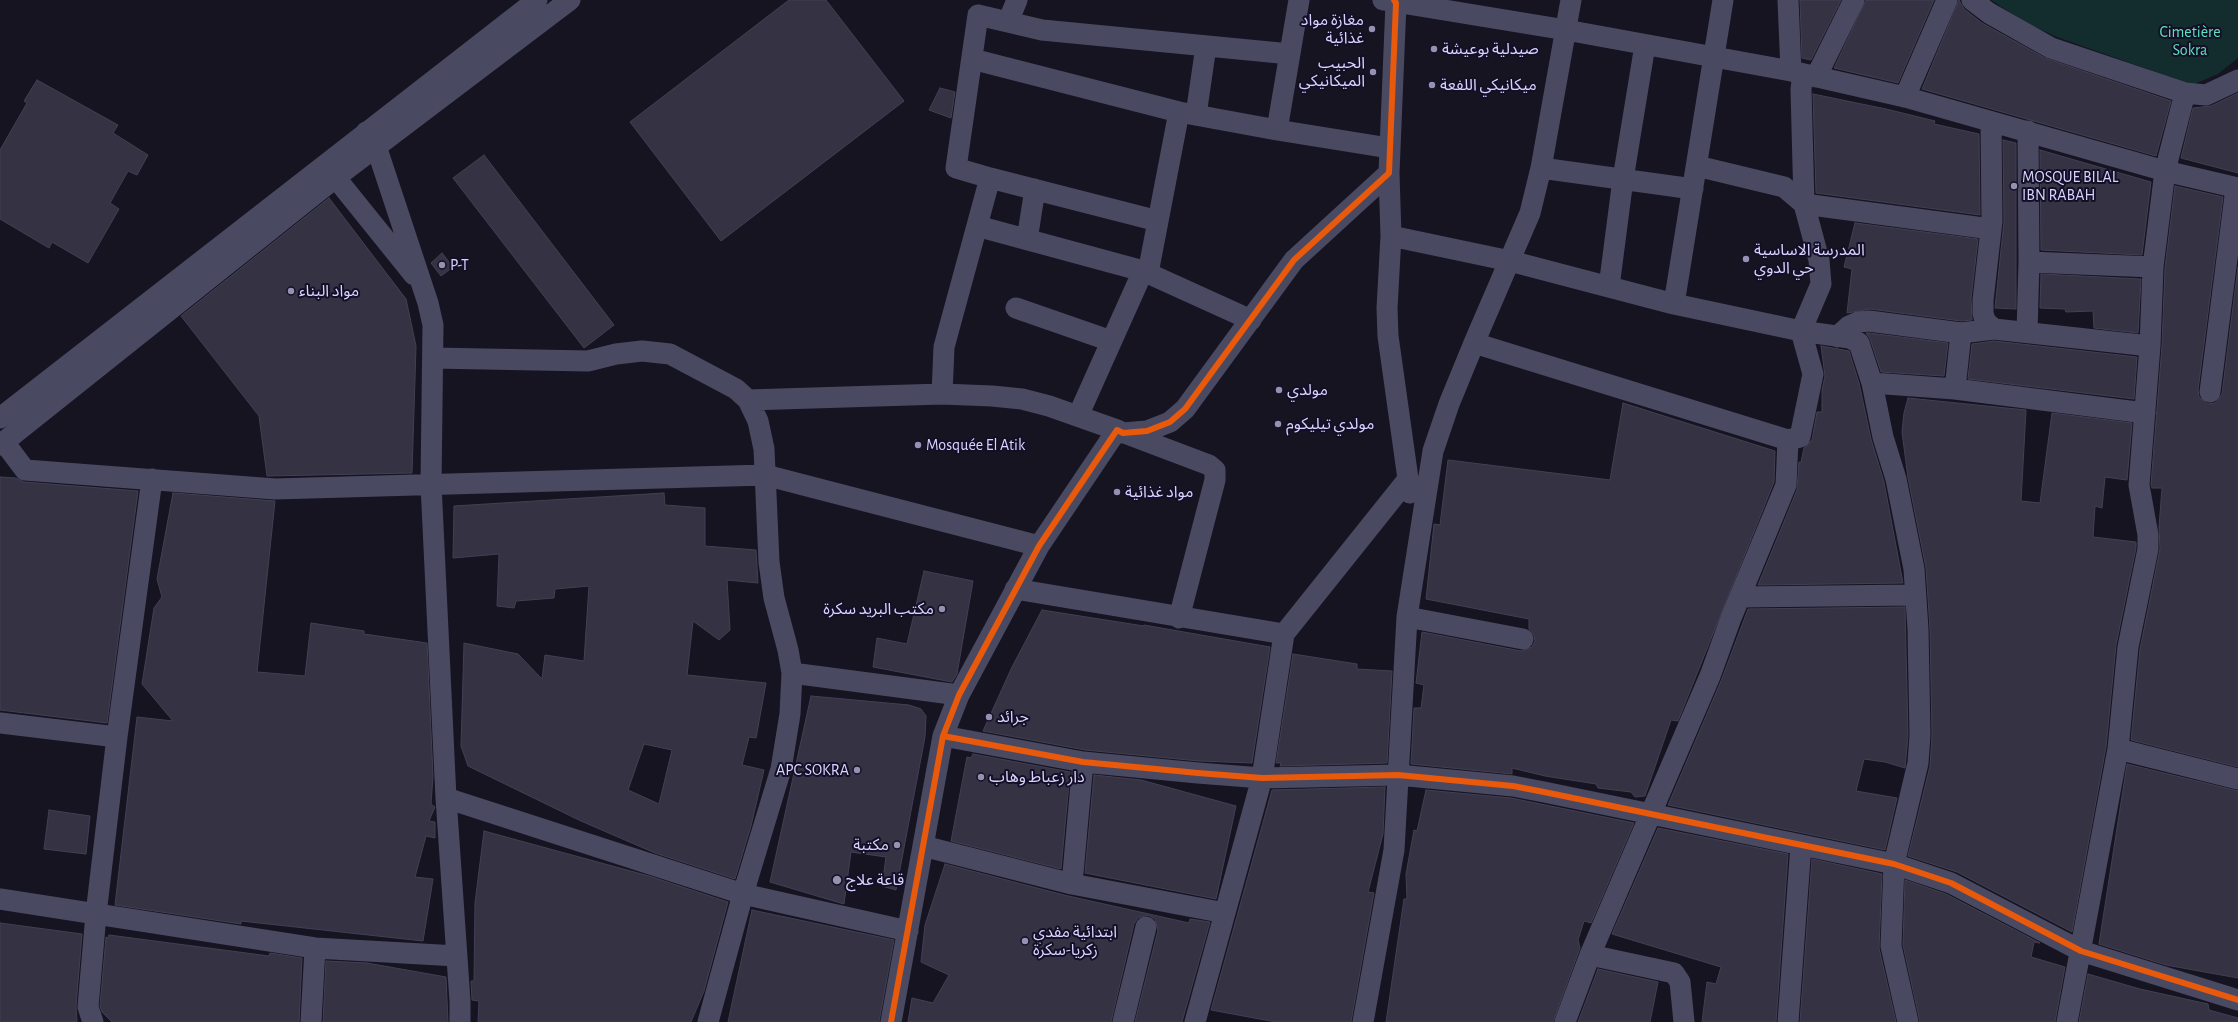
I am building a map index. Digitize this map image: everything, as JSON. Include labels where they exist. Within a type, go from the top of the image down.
[{"type":"street","points":[[0,418],[330,171],[371,139],[537,0]]},
{"type":"street","points":[[371,139],[570,0]]},
{"type":"street","points":[[1008,22],[1017,0]]},
{"type":"street","points":[[1277,130],[1299,0]]},
{"type":"street","points":[[1363,1022],[1394,850],[1407,618],[1433,451],[1474,343],[1530,213],[1541,168],[1571,0]]},
{"type":"street","points":[[1674,304],[1723,0]]},
{"type":"street","points":[[1474,343],[1788,440],[1800,437],[1813,374],[1800,331],[1821,284],[1819,260],[1804,204],[1801,89],[1803,74],[1788,0]]},
{"type":"street","points":[[1803,74],[1854,0]]},
{"type":"street","points":[[1905,97],[1947,0]]},
{"type":"street","points":[[1972,0],[1989,13],[2051,48],[2185,93],[2206,95],[2238,80]]},
{"type":"street","points":[[1417,546],[1388,336],[1387,308],[1391,236],[1389,148],[1391,1],[1483,8],[1566,30],[1715,56],[1803,74],[1905,97],[2165,171],[2237,188],[2231,275],[2210,392]]},
{"type":"street","points":[[1158,221],[956,168],[978,15],[1042,30],[1290,54]]},
{"type":"street","points":[[1609,287],[1623,179],[1645,45]]},
{"type":"street","points":[[1078,416],[1111,341],[1145,272],[1206,46]]},
{"type":"street","points":[[972,59],[1188,113],[1277,130],[1389,148]]},
{"type":"street","points":[[2067,1022],[2118,750],[2128,646],[2148,549],[2148,535],[2139,485],[2150,346],[2153,267],[2165,171],[2185,93]]},
{"type":"street","points":[[1991,122],[1992,229],[1983,313],[1985,321],[1994,329]]},
{"type":"street","points":[[2027,332],[2029,262],[2028,131]]},
{"type":"street","points":[[371,139],[423,286],[433,325],[431,484],[446,798],[460,1022]]},
{"type":"street","points":[[1697,166],[1784,188],[1804,204],[1992,229]]},
{"type":"street","points":[[1541,168],[1693,189]]},
{"type":"street","points":[[330,171],[423,286]]},
{"type":"street","points":[[330,171],[2,444],[25,470],[275,489],[765,475],[1039,546]]},
{"type":"street","points":[[1120,432],[1147,431],[1170,422],[1185,409],[1294,260],[1389,173]]},
{"type":"street","points":[[942,394],[944,347],[990,178]]},
{"type":"street","points":[[1028,240],[1035,189]]},
{"type":"street","points":[[977,226],[1145,272],[1251,320]]},
{"type":"street","points":[[1391,236],[1510,261],[1674,304],[1800,331],[1855,340],[1859,343],[1872,383],[1884,437],[1896,479],[1914,569],[1916,595],[1920,735],[1918,763],[1894,864],[1891,946],[1908,1022]]},
{"type":"street","points":[[2029,262],[2153,267]]},
{"type":"street","points":[[1016,308],[1111,341]]},
{"type":"street","points":[[1837,337],[1849,326],[1858,322],[1869,321],[1961,333],[1994,329],[2150,346]]},
{"type":"street","points":[[1955,389],[1961,333]]},
{"type":"street","points":[[433,358],[588,361],[616,354],[649,352],[670,354],[736,388],[748,400],[758,421],[764,449],[769,562],[774,598],[792,673],[790,714],[781,769],[708,1022]]},
{"type":"street","points":[[1872,383],[1955,389],[2145,413]]},
{"type":"street","points":[[748,400],[942,394],[1022,399],[1078,416],[1210,465],[1215,470],[1214,486],[1179,618]]},
{"type":"street","points":[[891,1022],[943,736],[959,695],[1039,546],[1120,432]]},
{"type":"street","points":[[1565,1022],[1590,955],[1651,815],[1685,731],[1710,676],[1740,597],[1786,485],[1788,440]]},
{"type":"street","points":[[93,1022],[88,1008],[96,914],[117,737],[152,479]]},
{"type":"street","points":[[1197,1022],[1262,778],[1284,634],[1408,479]]},
{"type":"street","points":[[1015,589],[1179,618],[1284,634]]},
{"type":"street","points":[[1740,597],[1916,595]]},
{"type":"street","points":[[1407,618],[1523,639]]},
{"type":"street","points":[[792,673],[959,695]]},
{"type":"street","points":[[0,723],[117,737]]},
{"type":"street","points":[[943,736],[1083,762],[1262,778],[1398,775],[1513,786],[1894,864],[1951,883],[2081,950],[2238,1000]]},
{"type":"street","points":[[2118,750],[2238,779]]},
{"type":"street","points":[[1072,884],[1083,762]]},
{"type":"street","points":[[446,798],[744,894],[908,931]]},
{"type":"street","points":[[1788,1022],[1801,845]]},
{"type":"street","points":[[923,846],[1072,884],[1225,913]]},
{"type":"street","points":[[0,899],[315,948],[457,956]]},
{"type":"street","points":[[1123,1022],[1146,927]]},
{"type":"street","points":[[311,1022],[315,948]]},
{"type":"street","points":[[1590,955],[1674,973],[1680,982],[1684,1022]]},
{"type":"green space","name":"Cimetière Sokra","points":[[1991,0],[2238,0],[2238,58],[2218,74],[2192,85],[2057,37],[2026,23]]},
{"type":"building","points":[[789,0],[826,0],[904,101],[721,241],[630,122]]},
{"type":"building","points":[[1800,0],[1841,0],[1811,60],[1802,58]]},
{"type":"building","points":[[1866,0],[1934,0],[1898,83],[1834,68]]},
{"type":"building","points":[[1959,0],[1964,9],[1982,23],[2045,58],[2171,101],[2156,156],[1922,89]]},
{"type":"building","points":[[37,80],[118,125],[113,133],[148,155],[137,175],[128,171],[110,203],[119,209],[88,263],[52,242],[49,248],[0,219],[0,150],[27,103],[24,101]]},
{"type":"building","points":[[940,88],[955,92],[951,118],[929,110]]},
{"type":"building","points":[[2238,93],[2238,173],[2181,158],[2193,108],[2211,106]]},
{"type":"building","points":[[1813,94],[1886,109],[1935,121],[1934,124],[1979,134],[1980,215],[1816,193]]},
{"type":"building","points":[[2003,140],[2016,143],[2016,309],[1995,308],[2004,221]]},
{"type":"building","points":[[2040,150],[2151,182],[2142,255],[2041,250]]},
{"type":"building","points":[[484,155],[614,325],[584,348],[453,178]]},
{"type":"building","points":[[2175,186],[2223,197],[2198,390],[2199,397],[2208,404],[2215,403],[2222,394],[2238,267],[2238,767],[2131,740],[2140,649],[2160,549],[2159,527],[2162,488],[2152,488],[2151,484],[2162,346],[2165,268]]},
{"type":"building","points":[[329,198],[406,299],[416,346],[412,473],[267,476],[259,416],[181,316]]},
{"type":"building","points":[[1855,223],[1978,239],[1971,299],[1972,320],[1961,321],[1870,309],[1847,313],[1852,269],[1844,267]]},
{"type":"building","name":"P-T","points":[[442,253],[453,267],[441,276],[431,263]]},
{"type":"building","points":[[2041,274],[2141,279],[2138,333],[2094,328],[2093,311],[2066,312],[2065,309],[2040,308]]},
{"type":"building","points":[[1866,333],[1948,343],[1944,376],[1881,372],[1870,339]]},
{"type":"building","points":[[1994,341],[2137,357],[2134,399],[1968,379],[1972,344]]},
{"type":"building","points":[[1821,346],[1849,351],[1859,383],[1871,439],[1884,482],[1903,583],[1758,585],[1797,490],[1799,462],[1801,462],[1804,448],[1812,440],[1817,412],[1822,412],[1822,390],[1825,376]]},
{"type":"building","points":[[1908,398],[2026,410],[2021,501],[2040,503],[2052,413],[2132,423],[2127,480],[2105,477],[2102,508],[2095,506],[2093,537],[2136,542],[2136,548],[2116,645],[2106,747],[2072,932],[1957,872],[1908,856],[1930,766],[1932,735],[1930,629],[1926,568],[1908,478],[1902,432],[1904,413]]},
{"type":"building","points":[[1623,403],[1775,451],[1774,482],[1678,721],[1671,720],[1645,796],[1635,797],[1631,792],[1598,788],[1596,784],[1545,776],[1512,768],[1512,774],[1411,764],[1414,708],[1421,708],[1424,685],[1416,683],[1422,632],[1521,651],[1532,647],[1535,641],[1534,635],[1529,629],[1529,619],[1426,599],[1434,524],[1440,525],[1448,460],[1610,480]]},
{"type":"building","points":[[0,477],[16,478],[24,482],[138,491],[107,723],[0,710]]},
{"type":"building","points":[[173,493],[275,501],[257,672],[305,676],[311,623],[364,631],[364,634],[427,643],[433,776],[431,804],[435,807],[429,821],[435,822],[435,838],[426,836],[415,877],[433,879],[423,941],[241,921],[241,924],[115,905],[137,717],[173,721],[142,684],[154,608],[162,597],[157,579]]},
{"type":"building","points":[[664,493],[665,505],[705,508],[705,546],[756,550],[758,583],[727,580],[730,630],[719,640],[693,621],[687,675],[766,683],[756,738],[749,737],[742,765],[764,770],[751,826],[735,879],[655,853],[581,821],[468,766],[461,746],[464,643],[518,654],[542,679],[545,655],[584,661],[589,586],[555,589],[554,598],[516,601],[514,608],[497,606],[499,554],[453,558],[454,506]],"holes":[[[644,744],[672,750],[659,804],[628,790]]]},
{"type":"building","name":"مكتب البريد سكرة","points":[[924,571],[973,581],[957,674],[952,682],[873,667],[877,638],[907,644]]},
{"type":"building","points":[[1905,607],[1908,735],[1905,768],[1885,762],[1864,759],[1856,791],[1897,798],[1885,850],[1668,805],[1721,681],[1748,609]]},
{"type":"building","points":[[1042,610],[1144,625],[1270,647],[1252,763],[1199,761],[1085,750],[983,731],[1012,667]]},
{"type":"building","points":[[1293,654],[1357,664],[1357,669],[1392,671],[1387,763],[1280,766],[1281,763],[1276,763]]},
{"type":"building","name":"APC SOKRA","points":[[811,696],[909,705],[921,709],[926,716],[925,737],[896,890],[882,886],[886,857],[851,852],[844,904],[770,882]]},
{"type":"building","points":[[973,754],[1070,772],[1061,869],[951,841],[967,757],[971,758]]},
{"type":"building","points":[[2127,764],[2238,791],[2238,978],[2166,965],[2099,944]]},
{"type":"building","points":[[1094,775],[1141,780],[1236,806],[1216,899],[1085,873]]},
{"type":"building","points":[[1385,787],[1383,834],[1368,892],[1374,893],[1351,1022],[1276,1022],[1211,1010],[1272,790]]},
{"type":"building","points":[[1426,790],[1511,798],[1634,823],[1591,923],[1584,921],[1578,940],[1580,948],[1553,1022],[1386,1022],[1404,899],[1407,899],[1406,874],[1414,830],[1417,831]]},
{"type":"building","points":[[49,810],[90,816],[86,854],[44,849]]},
{"type":"building","points":[[1658,828],[1788,854],[1776,1022],[1702,1022],[1707,982],[1716,984],[1721,967],[1612,934]]},
{"type":"building","points":[[484,831],[649,876],[728,902],[704,991],[691,1022],[478,1022],[479,1001],[472,1000],[471,981],[474,981],[475,903]]},
{"type":"building","points":[[1812,859],[1882,874],[1879,948],[1896,1022],[1800,1022]]},
{"type":"building","name":"ابتدائية مفدي زكريا-سكرة","points":[[945,864],[1064,895],[1189,923],[1190,919],[1210,922],[1182,1022],[1135,1022],[1158,930],[1155,919],[1148,915],[1138,918],[1134,924],[1111,1022],[908,1022],[912,998],[933,1003],[949,975],[921,962],[925,925]]},
{"type":"building","points":[[1905,880],[1946,894],[2040,943],[2034,942],[2031,957],[2065,967],[2055,1022],[1920,1022],[1903,945]]},
{"type":"building","points":[[752,910],[894,940],[879,1022],[728,1022]]},
{"type":"building","points":[[0,923],[82,934],[76,1006],[77,1022],[0,1022]]},
{"type":"building","points":[[109,935],[269,956],[270,953],[302,958],[299,1022],[112,1022],[102,1012],[100,1006],[106,937],[108,938]]},
{"type":"building","points":[[326,961],[367,963],[446,977],[448,1022],[323,1022]]},
{"type":"building","points":[[1598,969],[1658,982],[1650,1022],[1578,1022]]},
{"type":"building","points":[[2088,974],[2140,989],[2208,1004],[2209,1010],[2238,1018],[2238,1022],[2079,1022]]},
{"type":"cycle path","points":[[891,1022],[943,736],[959,695],[1039,546],[1117,430],[1123,433],[1147,431],[1170,422],[1185,409],[1294,260],[1389,173],[1396,3],[1394,0]]},
{"type":"cycle path","points":[[943,736],[1083,762],[1198,773],[1262,778],[1398,775],[1513,786],[1544,792],[1894,864],[1951,883],[2081,951],[2238,1000]]},
{"type":"place","name":"مغازة مواد غذائية","points":[[1372,29]]},
{"type":"place","name":"صيدلية بوعيشة","points":[[1434,49]]},
{"type":"place","name":"الحبيب الميكانيكي","points":[[1373,72]]},
{"type":"place","name":"ميكانيكي اللفعة","points":[[1432,85]]},
{"type":"place","name":"MOSQUE BILAL IBN RABAH","points":[[2014,186]]},
{"type":"place","name":"المدرسة الاساسية حي الدوي","points":[[1746,259]]},
{"type":"place","name":"P-T","points":[[442,265]]},
{"type":"place","name":"مواد البناء","points":[[291,291]]},
{"type":"place","name":"مولدي","points":[[1279,390]]},
{"type":"place","name":"مولدي تيليكوم","points":[[1278,424]]},
{"type":"place","name":"Mosquée El Atik","points":[[918,445]]},
{"type":"place","name":"مواد غذائية","points":[[1117,492]]},
{"type":"place","name":"مكتب البريد سكرة","points":[[942,609]]},
{"type":"place","name":"جرائد","points":[[989,717]]},
{"type":"place","name":"APC SOKRA","points":[[857,770]]},
{"type":"place","name":"دار زعباط وهاب","points":[[981,777]]},
{"type":"place","name":"مكتبة","points":[[897,845]]},
{"type":"place","name":"قاعة علاج","points":[[837,880]]},
{"type":"place","name":"ابتدائية مفدي زكريا-سكرة","points":[[1025,941]]}]
